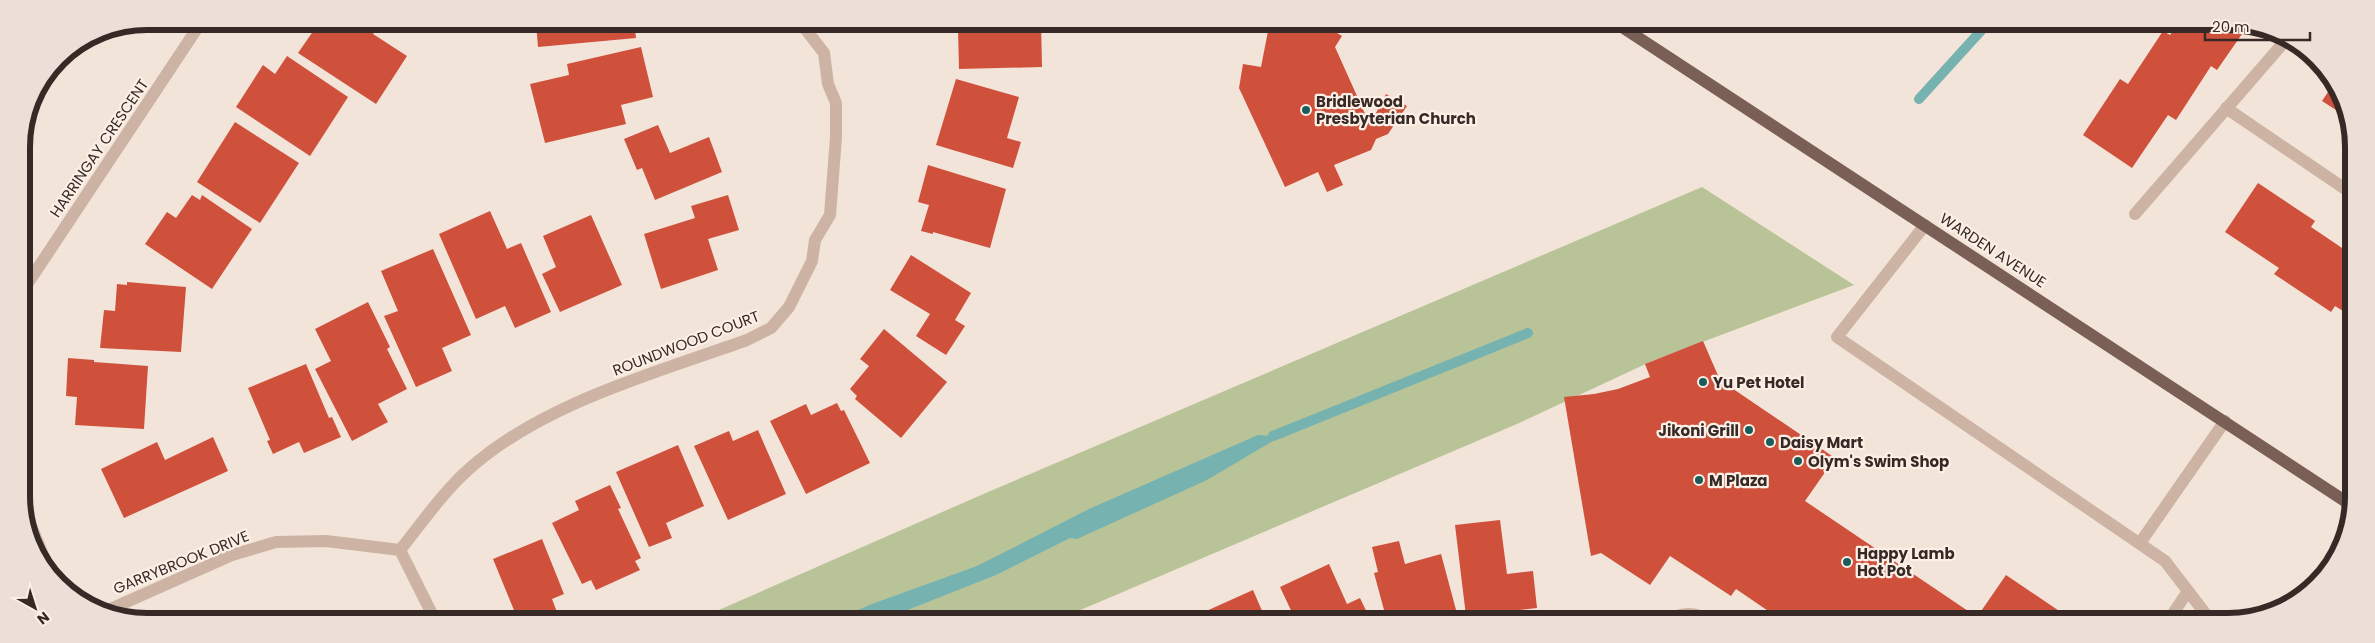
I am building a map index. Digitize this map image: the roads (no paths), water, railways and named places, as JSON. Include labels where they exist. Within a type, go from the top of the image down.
[{"type":"main road","name":"WARDEN AVENUE","points":[[1627,30],[2345,501]]},
{"type":"street","name":"HARRINGAY CRESCENT","points":[[30,280],[196,30]]},
{"type":"street","name":"ROUNDWOOD COURT","points":[[400,550],[468,469],[508,438],[562,408],[747,340],[771,328],[788,307],[812,262],[816,240],[830,215],[836,137],[836,103],[828,84],[824,53],[806,30]]},
{"type":"street","points":[[2135,214],[2283,44]]},
{"type":"street","points":[[2226,108],[2345,189]]},
{"type":"street","points":[[1925,225],[1837,336],[2140,542],[2165,561],[2204,613]]},
{"type":"street","points":[[2140,542],[2225,421]]},
{"type":"street","name":"GARRYBROOK DRIVE","points":[[113,608],[232,555],[276,542],[326,541],[400,550]]},
{"type":"street","points":[[400,550],[432,613]]},
{"type":"street","points":[[2174,613],[2188,592]]},
{"type":"water","points":[[1258,435],[1273,436],[1273,441],[1207,480],[1077,539],[1070,538],[996,575],[900,613],[852,613],[977,566],[1089,509]]},
{"type":"waterway","points":[[1919,99],[1982,30]]},
{"type":"waterway","points":[[1273,436],[1528,333]]},
{"type":"place","name":"Bridlewood Presbyterian Church","points":[[1306,110]]},
{"type":"place","name":"Yu Pet Hotel","points":[[1703,382]]},
{"type":"place","name":"Jikoni Grill","points":[[1749,430]]},
{"type":"place","name":"Daisy Mart","points":[[1770,442]]},
{"type":"place","name":"Olym's Swim Shop","points":[[1798,461]]},
{"type":"place","name":"M Plaza","points":[[1699,480]]},
{"type":"place","name":"Happy Lamb Hot Pot","points":[[1847,562]]}]
